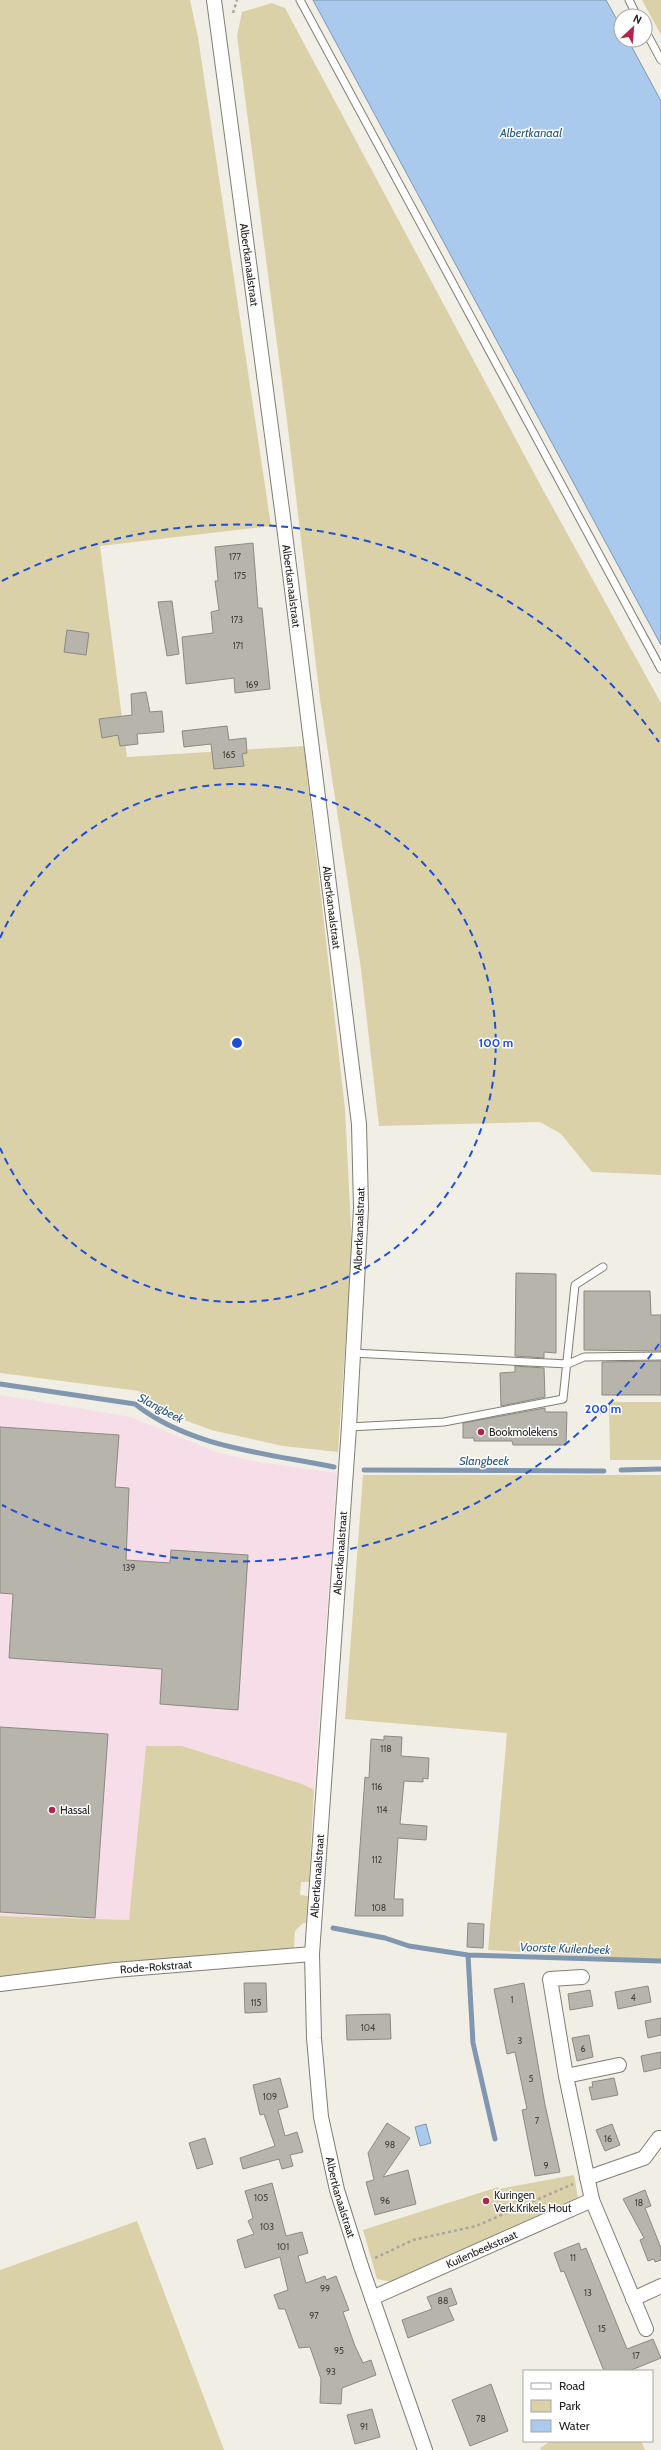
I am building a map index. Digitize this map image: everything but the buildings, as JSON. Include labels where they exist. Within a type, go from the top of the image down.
[{"type":"street","name":"Albertkanaalstraat","points":[[214,0],[281,502],[359,1124],[361,1208],[349,1427],[312,1954],[314,2038],[321,2117],[337,2190],[361,2266],[425,2450]]},
{"type":"street","name":"Rode-Rokstraat","points":[[0,1984],[115,1970],[312,1954]]},
{"type":"street","points":[[582,1977],[550,1979],[566,2076],[592,2200],[646,2329]]},
{"type":"street","points":[[566,2076],[619,2065]]},
{"type":"street","points":[[587,2178],[644,2158],[659,2138]]},
{"type":"street","name":"Kuilenbeekstraat","points":[[372,2298],[592,2200]]},
{"type":"street","points":[[633,2299],[661,2286]]},
{"type":"lane","points":[[300,0],[661,669]]},
{"type":"lane","points":[[653,45],[661,60]]},
{"type":"lane","points":[[349,1427],[444,1422],[563,1399],[568,1364],[575,1285],[603,1267]]},
{"type":"lane","points":[[352,1353],[568,1364],[584,1357],[661,1356]]},
{"type":"path","points":[[361,2266],[401,2244],[428,2236],[476,2226],[587,2178]]},
{"type":"shaded area","points":[[0,1395],[131,1417],[216,1452],[252,1461],[337,1473],[314,1790],[302,1784],[146,1747],[129,1920],[0,1916]]},
{"type":"green space","points":[[0,0],[190,0],[198,37],[271,526],[100,546],[127,757],[304,746],[345,1109],[352,1247],[338,1452],[283,1446],[211,1430],[166,1413],[139,1391],[0,1373]]},
{"type":"green space","points":[[642,0],[661,0],[661,35],[653,20],[653,8],[646,8]]},
{"type":"green space","points":[[272,3],[285,8],[542,488],[661,703],[661,1175],[592,1172],[561,1134],[540,1122],[379,1126],[361,969],[320,699],[287,421],[237,36],[242,12]]},
{"type":"green space","points":[[609,1402],[661,1402],[661,1460],[610,1460]]},
{"type":"green space","points":[[363,1475],[661,1475],[661,1960],[488,1950],[507,1733],[345,1719]]},
{"type":"green space","points":[[146,1746],[182,1746],[302,1784],[314,1790],[309,1882],[301,1882],[300,1895],[308,1896],[306,1923],[303,1923],[295,1931],[294,1948],[0,1978],[0,1916],[129,1920]]},
{"type":"green space","points":[[574,2175],[578,2198],[392,2282],[377,2279],[363,2230],[498,2187],[499,2189]]},
{"type":"green space","points":[[137,2221],[224,2450],[0,2450],[0,2270]]},
{"type":"green space","points":[[549,2442],[641,2442],[645,2450],[541,2450],[540,2448]]},
{"type":"water","name":"Albertkanaal","points":[[313,0],[606,0],[613,13],[613,48],[632,48],[661,101],[661,645]]},
{"type":"water","points":[[426,2124],[431,2143],[420,2146],[415,2127]]},
{"type":"waterway","name":"Slangbeek","points":[[0,1384],[135,1404],[157,1419],[205,1440],[256,1453],[334,1467]]},
{"type":"waterway","name":"Slangbeek","points":[[621,1470],[661,1469]]},
{"type":"waterway","name":"Slangbeek","points":[[364,1470],[604,1471]]},
{"type":"waterway","name":"Voorste Kuilenbeek","points":[[333,1928],[385,1938],[409,1946],[468,1955],[661,1961]]},
{"type":"waterway","name":"Voorste Kuilenbeek","points":[[468,1955],[473,2043],[495,2139]]},
{"type":"place","name":"Bookmolekens","points":[[481,1432]]},
{"type":"place","name":"Hassal","points":[[52,1810]]},
{"type":"place","name":"Kuringen Verk.Krikels Hout","points":[[486,2201]]}]
